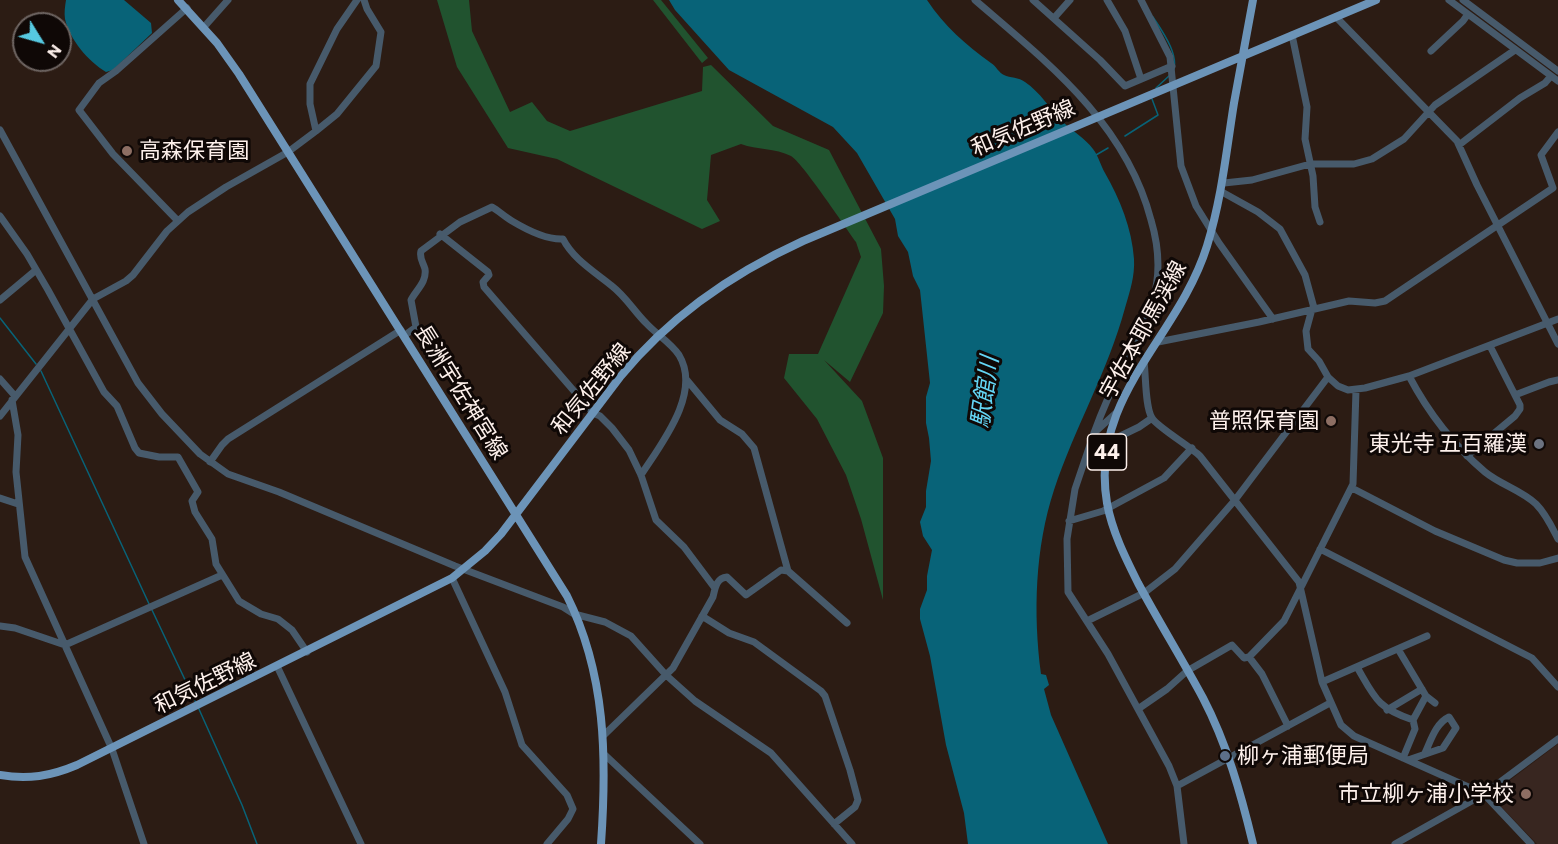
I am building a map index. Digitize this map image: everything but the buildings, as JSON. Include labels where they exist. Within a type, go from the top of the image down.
[{"type":"main road","name":"長洲宇佐神宮線","points":[[178,0],[228,57],[559,583],[574,614],[593,668],[605,755],[601,844]]},
{"type":"main road","name":"宇佐本耶馬渓線","points":[[1252,0],[1223,187],[1211,232],[1197,274],[1181,305],[1129,386],[1117,412],[1108,442],[1105,479],[1108,509],[1117,538],[1144,593],[1206,704],[1229,757],[1242,799],[1252,844]]},
{"type":"main road","points":[[1243,56],[1376,0]]},
{"type":"main road","name":"和気佐野線","points":[[0,775],[25,778],[49,776],[65,770],[307,652],[464,570],[495,541],[626,369],[691,307],[747,269],[794,245],[868,213],[1243,56]]},
{"type":"street","points":[[204,27],[228,0]]},
{"type":"street","points":[[316,131],[310,104],[310,84],[337,29],[357,0]]},
{"type":"street","points":[[0,416],[93,299],[133,275],[167,231],[188,212],[226,187],[288,152],[337,114],[376,66],[381,32],[364,0]]},
{"type":"street","points":[[975,0],[1049,64],[1097,117],[1127,157],[1140,184],[1154,229],[1159,266],[1156,290],[1148,316],[1094,433],[1075,489],[1066,556],[1068,592],[1108,654],[1169,766],[1177,786],[1184,844]]},
{"type":"street","points":[[1033,0],[1100,60],[1125,86],[1172,66]]},
{"type":"street","points":[[1054,18],[1070,0]]},
{"type":"street","points":[[1107,0],[1125,31],[1141,79]]},
{"type":"street","points":[[1142,0],[1167,48],[1172,66],[1181,166],[1196,206],[1211,232],[1273,319]]},
{"type":"street","points":[[1449,0],[1558,81]]},
{"type":"street","points":[[1463,0],[1558,71]]},
{"type":"street","points":[[178,221],[113,154],[80,110],[99,83],[116,71],[187,8]]},
{"type":"street","points":[[1431,51],[1468,14]]},
{"type":"street","points":[[1336,17],[1451,133],[1558,344]]},
{"type":"street","points":[[1292,35],[1307,106],[1305,140],[1315,207],[1320,222]]},
{"type":"street","points":[[1223,187],[1310,164],[1354,164],[1372,159],[1399,144],[1429,111],[1459,87],[1515,50]]},
{"type":"street","points":[[1459,145],[1520,98],[1545,83],[1551,76]]},
{"type":"street","points":[[1158,342],[1349,301],[1375,303],[1385,301],[1552,188],[1541,155],[1558,132]]},
{"type":"street","points":[[1,133],[138,383],[162,414],[210,462],[228,474],[294,498],[464,570],[562,607],[574,614],[605,622],[626,632],[666,675],[695,701],[771,753],[852,844]]},
{"type":"street","points":[[1223,187],[1280,229],[1305,275],[1313,308],[1306,332],[1307,346],[1328,377],[1338,386],[1348,390],[1409,376],[1558,319]]},
{"type":"street","points":[[210,462],[228,439],[416,327],[411,300],[425,275],[421,251],[460,222],[492,207],[512,221],[552,240],[563,239],[572,253],[621,293],[658,336],[678,353],[686,379],[720,420],[747,438],[754,448],[788,571],[847,623]]},
{"type":"street","points":[[0,216],[36,270],[104,392],[117,406],[135,448],[143,455],[178,456],[198,492],[192,501],[193,508],[212,539],[214,560],[239,601],[261,614],[278,619],[292,630],[307,652]]},
{"type":"street","points":[[441,234],[488,272],[489,275],[483,282],[484,287],[593,413],[606,421],[624,442],[641,475],[656,520],[684,547],[714,587]]},
{"type":"street","points":[[0,300],[36,270]]},
{"type":"street","points":[[1467,456],[1518,412],[1520,405],[1490,346]]},
{"type":"street","points":[[1144,362],[1152,418],[1192,448],[1236,500],[1301,586],[1322,682],[1341,725],[1349,734],[1484,794],[1531,844]]},
{"type":"street","points":[[1409,376],[1438,424],[1467,456],[1494,478],[1535,504],[1558,539]]},
{"type":"street","points":[[1087,621],[1144,593],[1175,569],[1236,500],[1328,377]]},
{"type":"street","points":[[0,379],[13,398],[18,435],[16,472],[18,504],[25,557],[112,749],[144,844]]},
{"type":"street","points":[[641,475],[673,425],[683,400],[686,379]]},
{"type":"street","points":[[1515,395],[1558,380]]},
{"type":"street","points":[[1138,709],[1167,689],[1187,671],[1232,645],[1244,658],[1249,657],[1284,621],[1352,488],[1356,390]]},
{"type":"street","points":[[1094,433],[1117,412]]},
{"type":"street","points":[[1108,442],[1152,418]]},
{"type":"street","points":[[1069,521],[1085,518],[1108,509],[1164,478],[1192,448]]},
{"type":"street","points":[[1352,488],[1429,529],[1504,560],[1517,563],[1540,563],[1558,558]]},
{"type":"street","points":[[0,498],[18,504]]},
{"type":"street","points":[[1320,549],[1532,658],[1558,687]]},
{"type":"street","points":[[603,736],[666,675],[680,658],[713,597],[714,587],[723,577],[727,577],[746,596],[752,594],[781,570],[788,571]]},
{"type":"street","points":[[0,626],[15,627],[64,645],[222,575]]},
{"type":"street","points":[[452,578],[505,692],[522,745],[567,795],[573,808],[568,819],[548,844]]},
{"type":"street","points":[[702,616],[729,633],[754,642],[825,696],[858,800],[855,807],[834,824]]},
{"type":"street","points":[[1322,682],[1427,636]]},
{"type":"street","points":[[1398,649],[1424,693],[1435,703]]},
{"type":"street","points":[[1249,657],[1262,674],[1288,726]]},
{"type":"street","points":[[277,666],[361,844]]},
{"type":"street","points":[[1357,667],[1372,693],[1387,710],[1413,720]]},
{"type":"street","points":[[1387,710],[1424,693]]},
{"type":"street","points":[[1405,759],[1415,729],[1413,720],[1424,693]]},
{"type":"street","points":[[1177,786],[1330,703]]},
{"type":"street","points":[[1405,759],[1443,748],[1456,728],[1449,717],[1436,728],[1425,753]]},
{"type":"street","points":[[1395,844],[1484,794],[1558,739]]},
{"type":"street","points":[[605,755],[700,844]]},
{"type":"shaded area","name":"市立柳ヶ浦小学校","points":[[1558,744],[1558,844],[1537,844],[1492,797],[1497,790]]},
{"type":"green space","points":[[437,0],[469,0],[472,31],[510,112],[532,102],[547,121],[570,131],[702,91],[703,67],[711,65],[773,126],[829,150],[881,249],[884,286],[883,313],[850,382],[824,360],[862,401],[883,458],[883,600],[861,519],[846,475],[817,419],[784,378],[789,354],[818,354],[861,257],[856,242],[813,182],[791,156],[779,152],[741,144],[711,155],[707,200],[720,221],[702,229],[557,159],[508,148],[457,67]]},
{"type":"green space","points":[[653,0],[661,0],[708,58],[702,63]]},
{"type":"water","points":[[66,0],[124,0],[151,23],[152,33],[113,70],[106,72],[86,56],[75,42],[72,37],[72,12],[65,12]]},
{"type":"water","name":"駅館川","points":[[669,0],[927,0],[956,34],[1001,73],[1020,79],[1030,86],[1063,122],[1090,145],[1096,154],[1128,225],[1133,248],[1134,271],[1129,296],[1110,354],[1062,467],[1048,512],[1039,558],[1037,628],[1041,674],[1046,675],[1049,685],[1044,689],[1051,715],[1108,844],[968,844],[964,813],[946,745],[930,656],[920,619],[920,609],[927,590],[932,550],[923,536],[920,522],[926,507],[931,461],[926,423],[926,397],[930,383],[920,290],[913,276],[908,252],[898,236],[895,219],[857,153],[833,127],[729,70],[675,10]]},
{"type":"waterway","points":[[1153,17],[1172,51],[1175,65],[1173,72]]},
{"type":"waterway","points":[[1156,88],[1170,75]]},
{"type":"waterway","points":[[1125,136],[1158,115],[1152,99]]},
{"type":"waterway","points":[[1096,155],[1108,148]]},
{"type":"waterway","points":[[0,318],[36,364]]},
{"type":"waterway","points":[[41,371],[150,606]]},
{"type":"waterway","points":[[152,610],[196,703]]},
{"type":"waterway","points":[[198,707],[257,844]]},
{"type":"place","name":"高森保育園","points":[[127,151]]},
{"type":"place","name":"普照保育園","points":[[1331,421]]},
{"type":"place","name":"東光寺 五百羅漢","points":[[1539,444]]},
{"type":"place","name":"柳ヶ浦郵便局","points":[[1225,756]]},
{"type":"place","name":"市立柳ヶ浦小学校","points":[[1526,794]]}]
